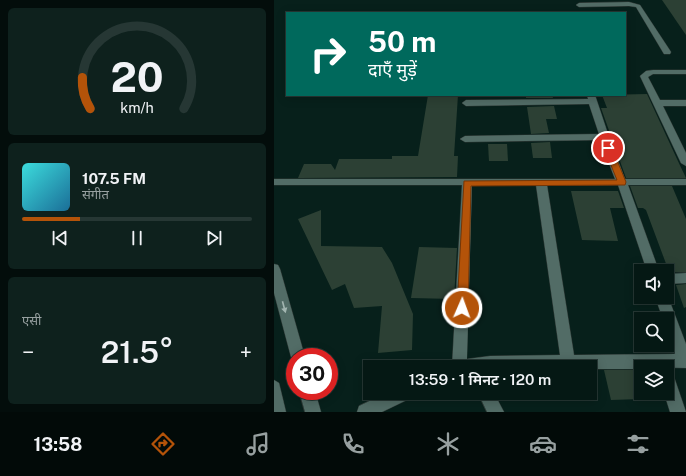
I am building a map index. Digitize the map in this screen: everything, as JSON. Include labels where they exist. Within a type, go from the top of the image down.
[{"type":"street","points":[[583,12],[578,2],[629,4],[638,6],[667,52]]},
{"type":"street","points":[[686,72],[653,72],[645,74],[644,76],[686,163]]},
{"type":"street","points":[[466,103],[591,98],[651,264]]},
{"type":"street","points":[[657,103],[686,103]]},
{"type":"street","points":[[465,139],[604,137]]},
{"type":"street","points":[[675,140],[686,140]]},
{"type":"street","points":[[274,182],[686,182]]},
{"type":"street","points":[[466,360],[467,183]]},
{"type":"street","points":[[541,183],[568,360]]},
{"type":"street","points":[[274,269],[296,348]]},
{"type":"street","points":[[674,278],[686,278]]},
{"type":"street","points":[[665,304],[686,361],[674,365]]},
{"type":"street","points":[[597,363],[634,366]]},
{"type":"street","points":[[274,388],[278,412]]},
{"type":"street","points":[[674,399],[678,412]]},
{"type":"street","points":[[310,400],[313,412]]},
{"type":"street","points":[[365,412],[389,400]]},
{"type":"street","points":[[490,400],[496,412]]},
{"type":"building","points":[[662,0],[686,0],[686,35]]},
{"type":"building","points":[[626,94],[647,94],[686,178],[626,178],[601,108],[607,108],[602,96],[626,96]]},
{"type":"building","points":[[428,96],[458,96],[454,156],[458,156],[457,177],[298,178],[304,164],[331,164],[335,170],[339,159],[392,159],[392,156],[418,156]]},
{"type":"building","points":[[526,96],[552,96],[553,98],[526,98]]},
{"type":"building","points":[[554,106],[557,119],[546,119],[549,133],[531,134],[527,107]]},
{"type":"building","points":[[550,142],[552,158],[533,158],[531,143]]},
{"type":"building","points":[[488,144],[507,144],[508,161],[489,161]]},
{"type":"building","points":[[630,186],[672,186],[686,219],[686,272],[674,272],[674,264],[666,264],[646,210],[643,208],[638,208]]},
{"type":"building","points":[[571,191],[618,191],[624,208],[610,208],[618,241],[582,240]]},
{"type":"building","points":[[321,210],[321,246],[382,247],[392,263],[413,314],[412,350],[378,353],[382,306],[354,308],[345,284],[332,290],[298,219]]},
{"type":"building","points":[[419,247],[457,248],[454,299],[411,298]]},
{"type":"building","points":[[686,284],[686,307],[684,308],[676,285]]},
{"type":"building","points":[[604,370],[634,370],[634,399],[611,400]]},
{"type":"route","points":[[462,308],[467,183],[622,182],[608,148]]}]
